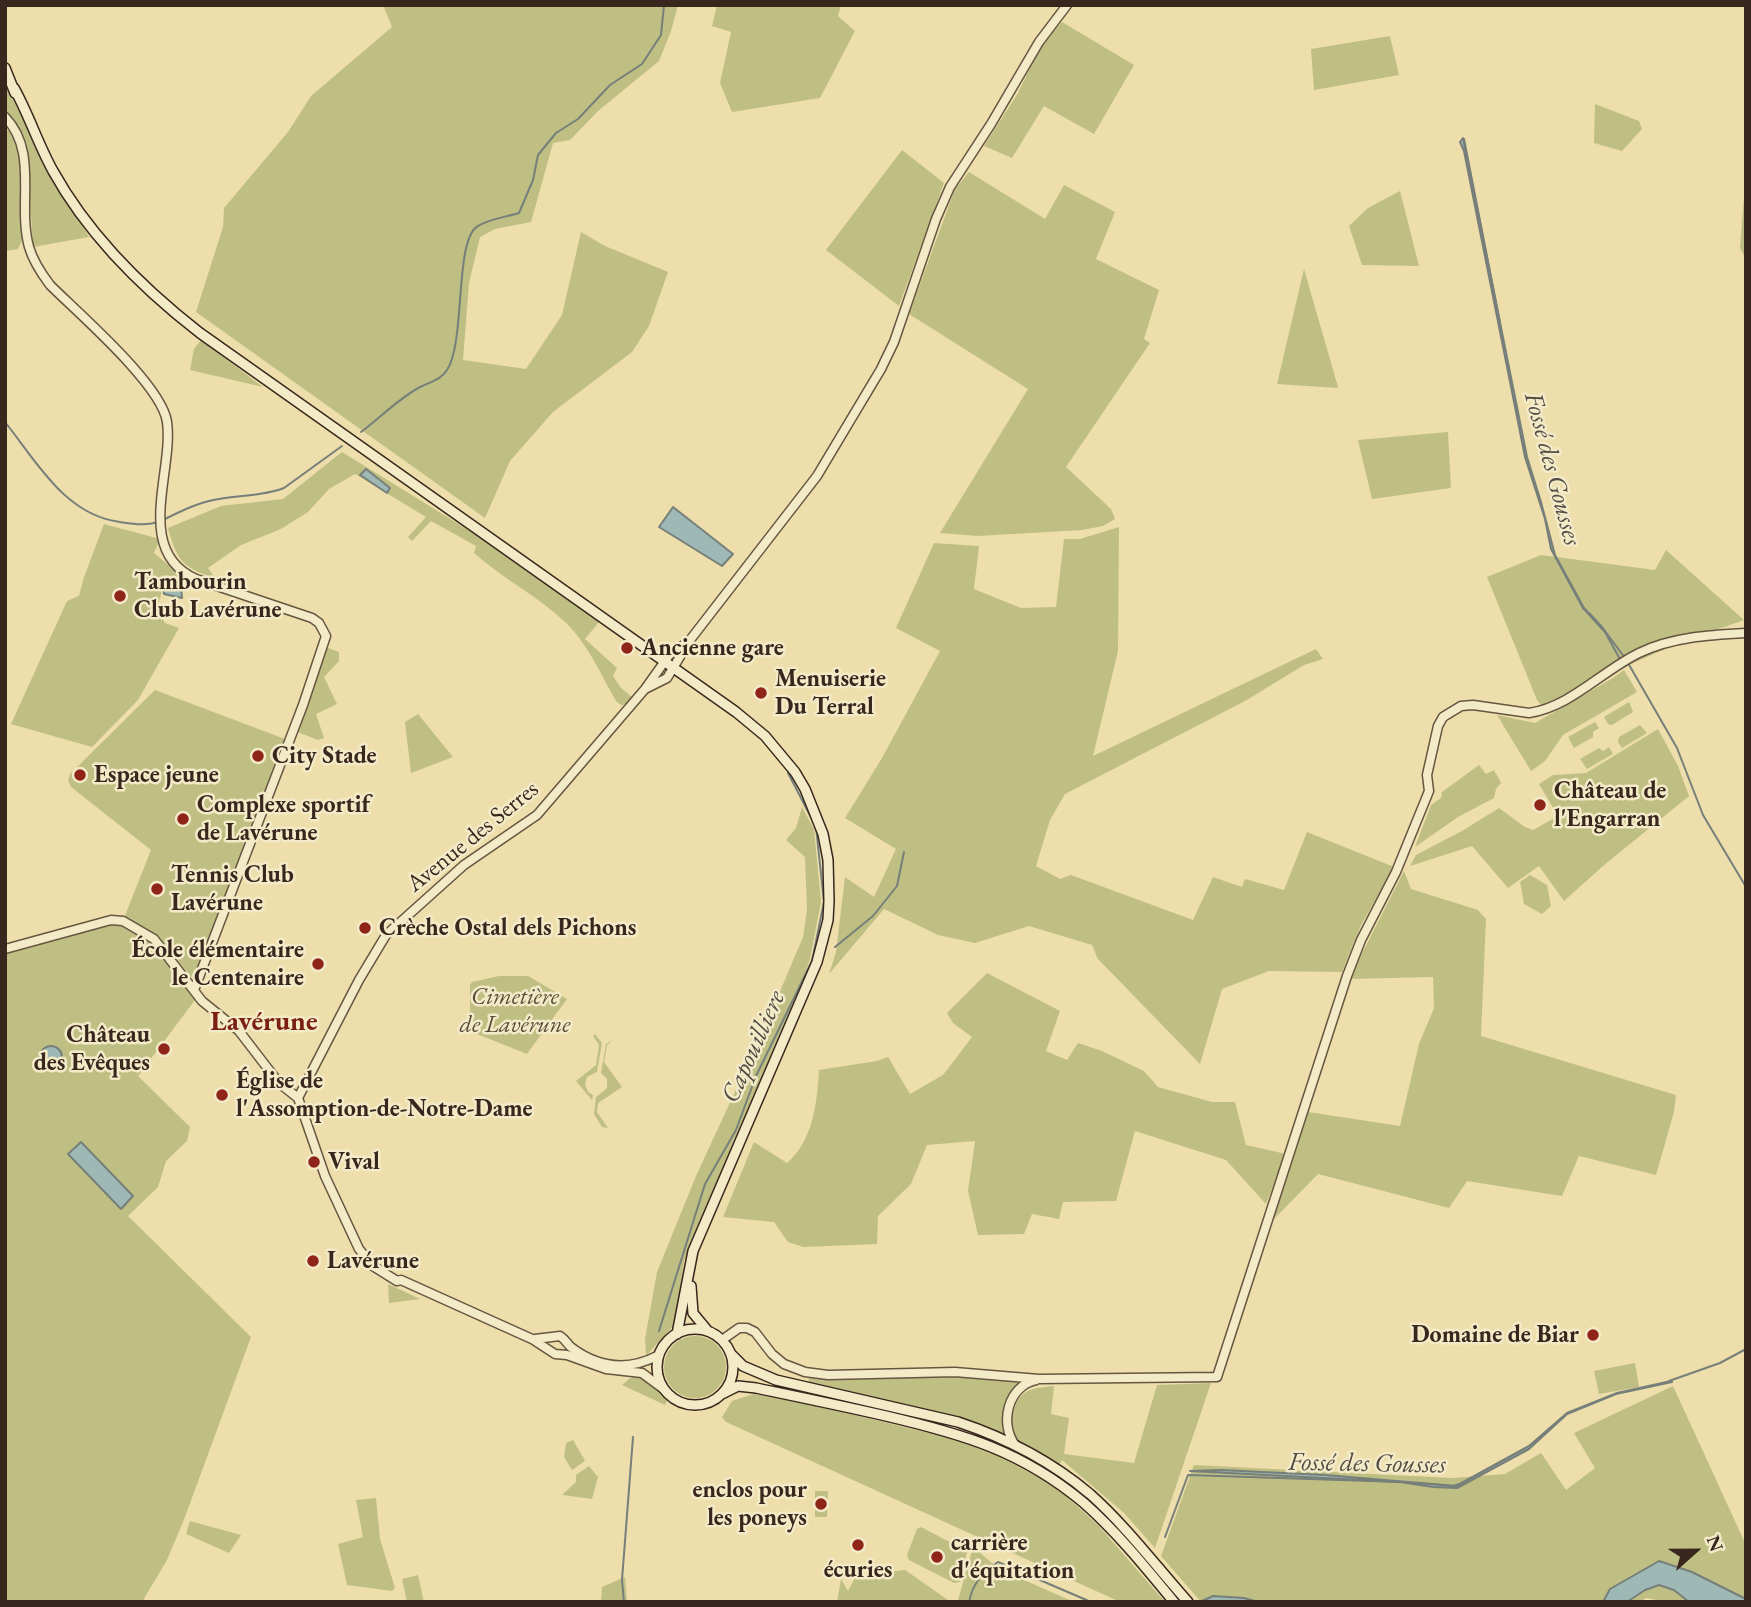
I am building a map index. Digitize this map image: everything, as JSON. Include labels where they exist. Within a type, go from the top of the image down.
[{"type":"main road","points":[[5,69],[32,135],[55,174],[106,246],[130,273],[178,316],[675,668],[765,736],[795,772],[823,834],[830,885],[828,920],[817,962],[701,1231],[691,1261],[677,1334]]},
{"type":"main road","points":[[691,1261],[691,1306],[697,1319],[722,1340],[733,1362],[731,1379],[722,1394]]},
{"type":"main road","points":[[712,1333],[694,1329],[677,1334],[659,1355],[657,1373],[665,1390],[679,1402],[705,1404],[738,1386],[756,1388],[957,1433],[1002,1451],[1043,1473],[1084,1503],[1174,1602]]},
{"type":"main road","points":[[730,1353],[743,1366],[776,1380],[958,1422],[1015,1445],[1057,1469],[1092,1496],[1188,1602]]},
{"type":"street","points":[[675,668],[690,640],[817,476],[874,380],[894,342],[936,219],[950,187],[1039,42],[1067,5]]},
{"type":"street","points":[[5,117],[22,142],[29,247],[39,270],[50,285],[150,385],[167,419],[168,433],[160,501],[167,551],[177,566],[190,576],[312,618],[324,629],[326,643],[194,990]]},
{"type":"street","points":[[722,1340],[739,1328],[747,1328],[755,1332],[772,1354],[784,1364],[815,1374],[955,1372],[1039,1379],[1217,1377],[1347,976],[1367,928],[1396,872],[1429,791],[1427,775],[1438,726],[1443,717],[1461,706],[1473,705],[1538,712],[1558,703],[1639,653],[1671,641],[1746,633]]},
{"type":"street","name":"Avenue des Serres","points":[[298,1098],[359,980],[386,935],[457,870],[537,815],[645,689],[671,653],[690,640]]},
{"type":"street","name":"Avenue des Serres","points":[[645,689],[665,680],[675,668]]},
{"type":"street","points":[[5,949],[111,920],[123,920],[153,939],[202,1001],[239,1031],[279,1083],[298,1098],[325,1176],[364,1257],[373,1266],[532,1339],[555,1354],[606,1369],[642,1373],[665,1390]]},
{"type":"street","points":[[532,1339],[560,1336],[583,1355],[608,1365],[633,1366],[659,1355]]},
{"type":"street","points":[[550,1350],[552,1338]]},
{"type":"street","points":[[561,1354],[567,1343]]},
{"type":"street","points":[[1016,1377],[1025,1384]]},
{"type":"street","points":[[1015,1445],[1007,1430],[1007,1412],[1025,1384],[1039,1379]]},
{"type":"green space","points":[[383,5],[678,5],[659,61],[598,111],[570,140],[553,143],[531,222],[495,229],[480,237],[469,283],[463,360],[526,369],[562,315],[581,232],[605,246],[668,272],[649,326],[632,352],[553,412],[510,461],[485,518],[196,312],[223,227],[224,208],[288,132],[311,96],[392,27]]},
{"type":"green space","points":[[717,5],[841,5],[838,16],[855,31],[820,98],[732,112],[720,83],[731,32],[712,26]]},
{"type":"green space","points":[[1062,22],[1134,65],[1094,134],[1044,106],[1012,158],[984,146],[1018,93],[1041,45]]},
{"type":"green space","points":[[1390,36],[1399,75],[1314,90],[1311,49]]},
{"type":"green space","points":[[5,84],[49,171],[89,237],[33,247],[27,148],[5,111]]},
{"type":"green space","points":[[1595,104],[1639,121],[1642,129],[1622,151],[1594,143]]},
{"type":"green space","points":[[5,127],[18,142],[24,236],[18,249],[5,251]]},
{"type":"green space","points":[[902,150],[944,183],[899,306],[826,250]]},
{"type":"green space","points":[[1746,171],[1746,259],[1740,248]]},
{"type":"green space","points":[[969,172],[1045,219],[1064,185],[1115,212],[1096,259],[1159,290],[1144,339],[1150,343],[1066,467],[1111,509],[1115,519],[1103,526],[1082,530],[978,536],[940,533],[1028,389],[909,314],[955,189]]},
{"type":"green space","points":[[1400,191],[1419,266],[1362,265],[1349,226],[1368,208]]},
{"type":"green space","points":[[1304,269],[1338,387],[1338,388],[1277,384]]},
{"type":"green space","points":[[201,340],[263,387],[190,370],[194,349]]},
{"type":"green space","points":[[1448,432],[1451,488],[1372,499],[1358,440]]},
{"type":"green space","points":[[342,452],[470,531],[599,622],[585,639],[617,668],[613,676],[621,688],[632,697],[627,704],[621,705],[616,701],[588,650],[574,631],[544,604],[474,553],[476,546],[431,521],[412,541],[408,537],[426,517],[355,474],[329,489],[308,512],[281,529],[241,545],[208,568],[215,578],[195,571],[178,556],[168,528],[221,506],[283,499]]},
{"type":"green space","points":[[104,524],[160,539],[154,553],[184,578],[184,583],[163,586],[156,615],[162,617],[165,623],[179,628],[138,700],[92,747],[11,724],[67,601],[79,596]]},
{"type":"green space","points":[[1119,527],[1118,651],[1093,756],[1316,649],[1323,659],[1304,665],[1245,701],[1065,794],[1050,820],[1036,866],[1060,879],[1071,875],[1193,920],[1213,877],[1242,887],[1245,879],[1284,890],[1307,832],[1394,867],[1361,925],[1342,972],[1269,971],[1222,989],[1200,1064],[1098,959],[1092,945],[1029,926],[975,943],[938,935],[884,909],[829,974],[836,952],[845,877],[874,897],[896,849],[845,818],[882,758],[940,651],[896,628],[934,543],[979,546],[974,589],[1021,608],[1056,607],[1064,539],[1080,539]]},
{"type":"green space","points":[[1666,550],[1744,620],[1671,646],[1625,667],[1548,714],[1537,700],[1487,577],[1541,555],[1655,570]]},
{"type":"green space","points":[[326,647],[339,652],[339,661],[324,677],[337,704],[316,714],[324,738],[318,740],[295,731]]},
{"type":"green space","points":[[1624,670],[1637,692],[1563,735],[1545,761],[1531,771],[1497,715],[1535,723]]},
{"type":"green space","name":"Complexe sportif de Lavérune","points":[[155,690],[285,739],[195,981],[156,937],[124,918],[151,850],[71,787],[68,780],[70,774]]},
{"type":"green space","points":[[1629,702],[1633,712],[1612,725],[1608,724],[1604,717]]},
{"type":"green space","points":[[418,714],[453,757],[411,773],[405,722]]},
{"type":"green space","points":[[1595,722],[1599,728],[1593,732],[1593,737],[1574,748],[1568,737]]},
{"type":"green space","points":[[1640,725],[1647,733],[1622,748],[1618,742],[1619,737]]},
{"type":"green space","points":[[1658,729],[1678,766],[1689,796],[1564,901],[1539,866],[1508,888],[1472,846],[1410,866],[1416,855],[1499,808],[1533,830],[1558,816],[1539,784],[1553,775],[1586,773]]},
{"type":"green space","points":[[1609,747],[1613,754],[1587,769],[1580,759],[1599,748],[1603,751]]},
{"type":"green space","points":[[1479,765],[1486,774],[1494,770],[1501,783],[1494,798],[1458,817],[1415,847],[1431,805],[1441,798],[1442,792]]},
{"type":"green space","points":[[802,807],[814,829],[821,902],[810,959],[795,1003],[684,1261],[676,1323],[646,1356],[645,1339],[657,1272],[696,1176],[803,937],[807,910],[805,857],[786,840],[796,828]]},
{"type":"green space","points":[[1404,871],[1411,889],[1478,910],[1486,919],[1481,1036],[1676,1095],[1674,1112],[1656,1175],[1579,1156],[1562,1196],[1467,1181],[1449,1208],[1318,1174],[1273,1220],[1308,1112],[1400,1126],[1419,1044],[1434,1008],[1433,977],[1349,979]]},
{"type":"green space","points":[[1530,875],[1547,885],[1551,906],[1542,914],[1524,904],[1520,882]]},
{"type":"green space","points":[[110,924],[124,927],[148,941],[195,1000],[138,1076],[190,1127],[187,1141],[166,1161],[158,1187],[128,1216],[251,1337],[185,1517],[167,1560],[142,1602],[5,1602],[5,953]]},
{"type":"green space","points":[[987,973],[1060,1011],[1046,1051],[1067,1060],[1078,1043],[1144,1071],[1158,1087],[1212,1102],[1235,1102],[1246,1145],[1286,1154],[1266,1204],[1226,1160],[1135,1131],[1116,1201],[1063,1202],[1059,1219],[1032,1214],[1024,1234],[978,1235],[968,1191],[975,1141],[927,1145],[911,1184],[878,1216],[877,1244],[803,1247],[788,1242],[774,1222],[723,1217],[754,1142],[787,1163],[803,1144],[815,1108],[819,1070],[888,1057],[910,1094],[943,1075],[972,1037],[953,1023],[947,1013]]},
{"type":"green space","name":"Cimetière de Lavérune","points":[[499,976],[528,976],[567,999],[527,1054],[467,1030],[470,985],[472,982]]},
{"type":"green space","points":[[595,1034],[602,1043],[597,1072],[587,1077],[585,1084],[588,1092],[593,1095],[592,1100],[576,1081],[596,1065],[599,1045],[593,1036]]},
{"type":"green space","points":[[613,1040],[607,1045],[604,1062],[622,1087],[598,1103],[597,1112],[608,1128],[602,1127],[594,1114],[596,1097],[607,1088],[607,1079],[601,1073],[606,1044]]},
{"type":"green space","points":[[388,1284],[420,1299],[389,1303]]},
{"type":"green space","points":[[689,1336],[701,1336],[717,1345],[724,1355],[724,1379],[717,1389],[701,1398],[689,1398],[678,1393],[669,1384],[664,1373],[664,1361],[669,1350],[678,1341]]},
{"type":"green space","points":[[1635,1363],[1639,1387],[1599,1394],[1594,1371]]},
{"type":"green space","points":[[639,1377],[656,1385],[668,1399],[665,1405],[622,1385],[630,1378]]},
{"type":"green space","points":[[982,1377],[1018,1383],[1003,1412],[1004,1434],[943,1415],[808,1384],[809,1378]]},
{"type":"green space","points":[[1211,1383],[1155,1548],[1124,1513],[1062,1460],[1058,1467],[1016,1440],[1010,1421],[1016,1403],[1024,1393],[1054,1386],[1051,1414],[1069,1418],[1064,1454],[1134,1463],[1157,1385]]},
{"type":"green space","points":[[1673,1386],[1746,1545],[1746,1602],[1666,1602],[1647,1598],[1638,1602],[1201,1602],[1161,1556],[1194,1465],[1452,1478],[1505,1474],[1541,1453],[1566,1490],[1595,1468],[1574,1433]]},
{"type":"green space","points":[[754,1394],[963,1441],[1004,1459],[1054,1485],[1099,1526],[1165,1602],[1120,1602],[726,1422],[722,1417],[732,1401]]},
{"type":"green space","points":[[573,1440],[585,1461],[572,1470],[564,1457],[566,1443]]},
{"type":"green space","points":[[589,1466],[598,1477],[592,1499],[562,1495],[576,1482],[576,1475]]},
{"type":"green space","name":"enclos pour les poneys","points":[[815,1491],[828,1491],[827,1517],[815,1517]]},
{"type":"green space","points":[[376,1498],[380,1539],[395,1588],[392,1591],[347,1585],[338,1544],[363,1537],[356,1500]]},
{"type":"green space","points":[[190,1521],[241,1535],[229,1553],[186,1534]]},
{"type":"green space","name":"carrière d'équitation","points":[[921,1527],[967,1551],[960,1582],[954,1583],[909,1560],[907,1555],[917,1529]]},
{"type":"green space","points":[[973,1547],[999,1569],[1074,1602],[837,1602],[841,1579],[848,1591],[856,1576],[905,1570],[948,1600],[958,1600]]},
{"type":"green space","points":[[418,1575],[424,1602],[407,1602],[402,1579]]},
{"type":"green space","points":[[625,1577],[627,1602],[601,1602],[602,1587]]},
{"type":"water","points":[[1463,138],[1527,457],[1541,502],[1555,555],[1584,608],[1604,630],[1621,661],[1605,632],[1583,608],[1551,549],[1545,519],[1525,457],[1460,142]]},
{"type":"water","points":[[366,469],[390,488],[387,493],[360,475]]},
{"type":"water","points":[[673,507],[733,554],[722,566],[659,527]]},
{"type":"water","points":[[163,585],[181,585],[182,598],[164,594]]},
{"type":"water","points":[[51,1046],[61,1053],[62,1057],[55,1067],[51,1068],[41,1061],[40,1057],[47,1047]]},
{"type":"water","points":[[81,1142],[133,1196],[121,1209],[68,1154]]},
{"type":"water","points":[[1671,1381],[1616,1394],[1567,1414],[1529,1449],[1457,1488],[1400,1482],[1190,1471],[1325,1475],[1456,1486],[1529,1446],[1567,1413],[1617,1393]]},
{"type":"water","points":[[1659,1561],[1692,1572],[1746,1599],[1746,1602],[1689,1602],[1674,1590],[1659,1585],[1645,1590],[1627,1602],[1603,1602],[1610,1589]]},
{"type":"water","points":[[1213,1596],[1244,1598],[1258,1602],[1200,1602]]},
{"type":"waterway","points":[[361,432],[404,397],[445,373],[453,356],[463,270],[471,235],[482,224],[519,213],[533,180],[538,155],[556,133],[578,119],[610,85],[642,64],[661,35],[664,5]]},
{"type":"waterway","name":"Fossé des Gousses","points":[[1464,139],[1500,323]]},
{"type":"waterway","points":[[5,422],[54,484],[83,509],[120,522],[158,522]]},
{"type":"waterway","points":[[163,520],[204,502],[268,493],[284,488],[342,446]]},
{"type":"waterway","name":"Fossé des Gousses","points":[[1589,613],[1625,658]]},
{"type":"waterway","name":"Fossé des Gousses","points":[[1628,663],[1677,748],[1703,815],[1746,887]]},
{"type":"waterway","name":"Capouilliere","points":[[659,1331],[705,1184],[736,1130],[756,1076],[812,961],[824,902],[816,827],[788,773]]},
{"type":"waterway","name":"Capouilliere","points":[[835,947],[873,916],[897,886],[904,852]]},
{"type":"waterway","name":"Fossé des Gousses","points":[[1669,1381],[1720,1363],[1746,1349]]},
{"type":"waterway","name":"Fossé des Gousses","points":[[1540,1437],[1565,1416]]},
{"type":"waterway","name":"Capouilliere","points":[[624,1602],[622,1580],[633,1437]]},
{"type":"waterway","name":"Fossé des Gousses","points":[[1165,1537],[1188,1475],[1401,1482]]},
{"type":"waterway","name":"Fossé des Gousses","points":[[1417,1483],[1453,1486],[1463,1483]]},
{"type":"waterway","name":"Fossé des Gousses","points":[[969,1602],[979,1579],[998,1562],[1091,1602]]},
{"type":"place","name":"Tambourin Club Lavérune","points":[[120,596]]},
{"type":"place","name":"Ancienne gare","points":[[627,648]]},
{"type":"place","name":"Menuiserie Du Terral","points":[[761,693]]},
{"type":"place","name":"City Stade","points":[[258,756]]},
{"type":"place","name":"Espace jeune","points":[[80,775]]},
{"type":"place","name":"Château de l'Engarran","points":[[1540,805]]},
{"type":"place","name":"Complexe sportif de Lavérune","points":[[183,819]]},
{"type":"place","name":"Tennis Club Lavérune","points":[[157,889]]},
{"type":"place","name":"Crèche Ostal dels Pichons","points":[[365,928]]},
{"type":"place","name":"École élémentaire le Centenaire","points":[[318,964]]},
{"type":"place","name":"Château des Evêques","points":[[164,1049]]},
{"type":"place","name":"Église de l'Assomption-de-Notre-Dame","points":[[222,1095]]},
{"type":"place","name":"Vival","points":[[314,1162]]},
{"type":"place","name":"Lavérune","points":[[313,1261]]},
{"type":"place","name":"Domaine de Biar","points":[[1593,1335]]},
{"type":"place","name":"enclos pour les poneys","points":[[821,1504]]},
{"type":"place","name":"écuries","points":[[858,1545]]},
{"type":"place","name":"carrière d'équitation","points":[[937,1557]]},
{"type":"district","name":"Lavérune","points":[[264,1022]]}]
